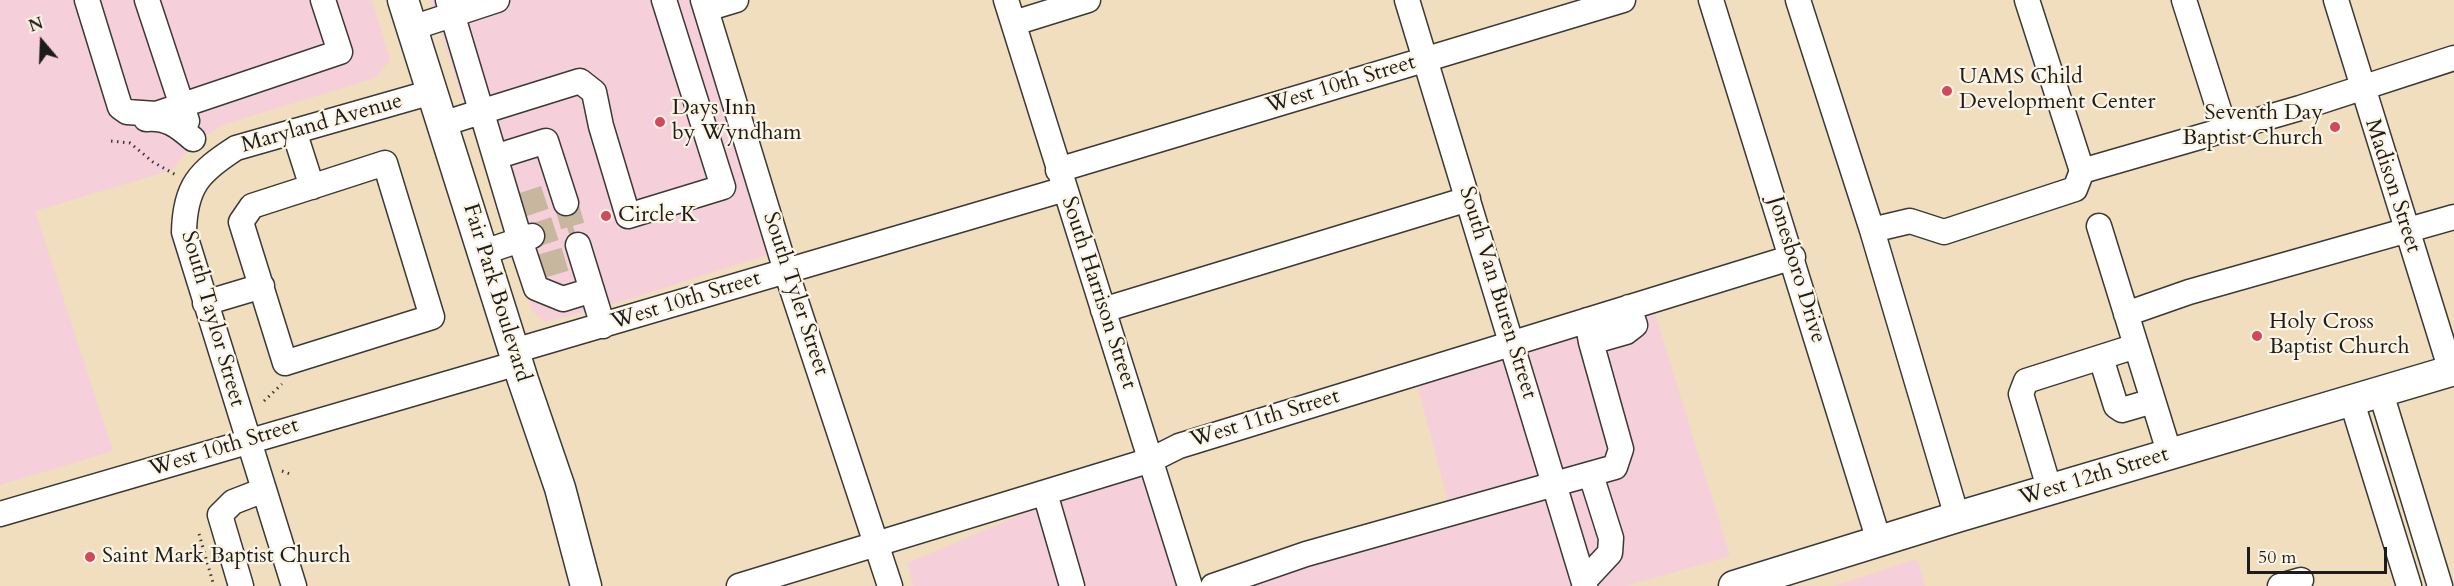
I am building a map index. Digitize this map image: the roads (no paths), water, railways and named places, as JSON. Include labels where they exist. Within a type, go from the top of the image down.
[{"type":"main road","name":"Fair Park Boulevard","points":[[407,14],[560,488],[586,586]]},
{"type":"main road","name":"West 12th Street","points":[[1734,586],[1772,581],[1879,541],[1957,516],[2352,402],[2452,370]]},
{"type":"street","points":[[70,0],[106,116],[115,123],[157,118],[174,123],[193,139]]},
{"type":"street","points":[[87,0],[120,106],[127,112],[156,114],[181,101]]},
{"type":"street","points":[[95,0],[129,103],[154,107],[181,101],[340,52],[323,0]]},
{"type":"street","points":[[147,0],[193,139],[208,166]]},
{"type":"street","points":[[407,14],[497,0]]},
{"type":"street","points":[[442,124],[580,81],[594,92],[601,126],[628,216],[723,188],[664,0]]},
{"type":"street","points":[[705,4],[736,0]]},
{"type":"street","name":"South Harrison Street","points":[[1006,0],[1151,459],[1184,584]]},
{"type":"street","points":[[1014,23],[1088,0]]},
{"type":"street","name":"South Van Buren Street","points":[[1407,0],[1585,584]]},
{"type":"street","name":"West 10th Street","points":[[0,514],[516,357],[603,326],[786,271],[1425,60],[1623,0]]},
{"type":"street","name":"Jonesboro Drive","points":[[1711,0],[1793,257],[1879,541]]},
{"type":"street","points":[[1798,0],[1872,230],[1957,516]]},
{"type":"street","points":[[1872,230],[1910,221],[1944,232],[2075,189],[2082,171],[2027,0]]},
{"type":"street","points":[[2184,0],[2225,129]]},
{"type":"street","name":"Madison Street","points":[[2336,0],[2406,230],[2452,370]]},
{"type":"street","name":"South Tyler Street","points":[[705,4],[786,271],[890,586]]},
{"type":"street","points":[[450,7],[495,157],[517,207],[536,268],[536,288],[563,299],[592,290]]},
{"type":"street","points":[[2082,171],[2362,88],[2454,58]]},
{"type":"street","name":"Maryland Avenue","points":[[185,183],[236,148],[432,92]]},
{"type":"street","points":[[294,131],[312,187]]},
{"type":"street","points":[[495,157],[546,141],[559,197]]},
{"type":"street","points":[[385,163],[432,317],[285,363],[242,222],[252,206],[312,187],[385,163]]},
{"type":"street","name":"South Taylor Street","points":[[185,183],[184,232],[294,586]]},
{"type":"street","points":[[1103,310],[1468,199]]},
{"type":"street","points":[[2126,314],[2189,292],[2454,217]]},
{"type":"street","points":[[2099,226],[2170,454]]},
{"type":"street","points":[[484,252],[526,238]]},
{"type":"street","points":[[576,252],[592,290],[603,326]]},
{"type":"street","name":"West 11th Street","points":[[739,586],[1045,493],[1151,459],[1179,446],[1512,344],[1589,331],[1629,307],[1793,257]]},
{"type":"street","points":[[205,303],[262,286]]},
{"type":"street","points":[[1213,586],[1306,554],[1591,476],[1615,466],[1621,449],[1589,331]]},
{"type":"street","points":[[2050,491],[2021,393],[2026,381],[2136,346]]},
{"type":"street","points":[[2101,358],[2116,406],[2122,410],[2153,401]]},
{"type":"street","points":[[2381,393],[2440,586]]},
{"type":"street","points":[[2352,402],[2409,586]]},
{"type":"street","points":[[1585,584],[1610,553],[1611,538],[1591,476]]},
{"type":"street","points":[[241,586],[220,515],[233,502],[264,490]]},
{"type":"street","points":[[1045,493],[1072,586]]},
{"type":"tunnel","points":[[522,205],[549,196]]},
{"type":"tunnel","points":[[566,203],[578,245]]},
{"type":"tunnel","points":[[532,236],[572,223]]},
{"type":"tunnel","points":[[542,266],[569,258]]},
{"type":"place","name":"UAMS Child Development Center","points":[[1947,91]]},
{"type":"place","name":"Days Inn by Wyndham","points":[[660,122]]},
{"type":"place","name":"Seventh Day Baptist Church","points":[[2335,127]]},
{"type":"place","name":"Circle K","points":[[606,216]]},
{"type":"place","name":"Holy Cross Baptist Church","points":[[2257,336]]},
{"type":"place","name":"Saint Mark Baptist Church","points":[[90,557]]}]
